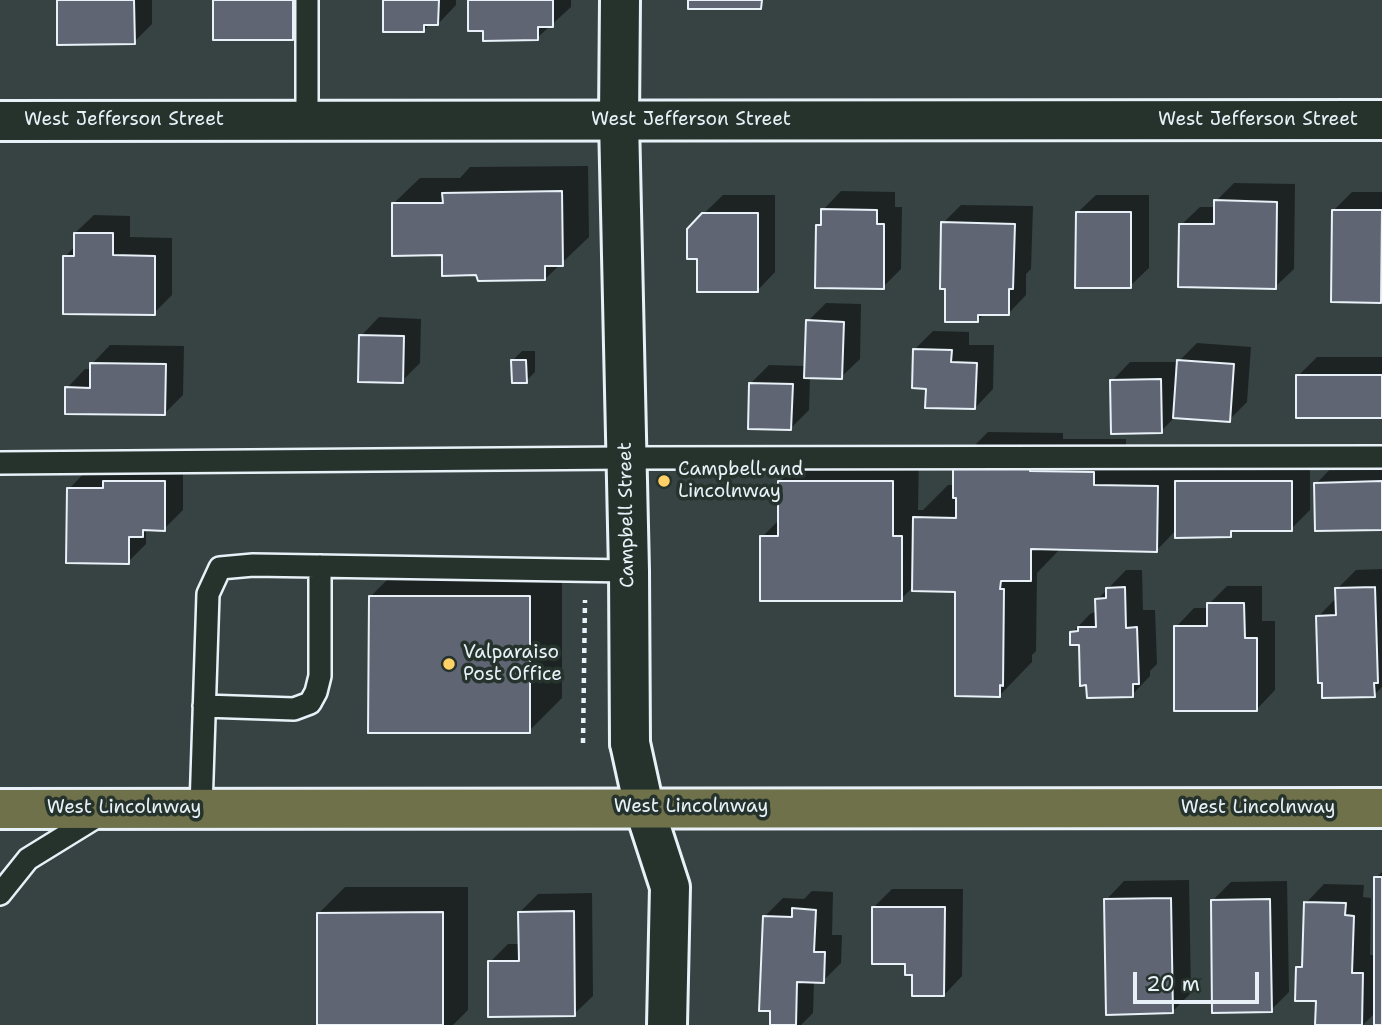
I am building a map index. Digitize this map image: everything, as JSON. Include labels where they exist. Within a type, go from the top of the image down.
[{"type":"main road","name":"West Lincolnway","points":[[0,809],[1382,808]]},
{"type":"street","name":"Campbell Street","points":[[620,0],[619,120],[630,743],[644,807],[670,887],[667,1025]]},
{"type":"street","name":"West Jefferson Street","points":[[0,121],[1382,120]]},
{"type":"lane","points":[[307,0],[307,120]]},
{"type":"lane","points":[[0,463],[625,458],[1382,457]]},
{"type":"lane","points":[[201,808],[208,594],[220,568],[253,565],[629,571]]},
{"type":"lane","points":[[204,706],[294,709],[310,703],[320,676],[320,566]]},
{"type":"lane","points":[[0,894],[28,859],[110,808]]},
{"type":"building","points":[[57,0],[134,0],[135,44],[57,45]]},
{"type":"building","points":[[213,0],[293,0],[293,40],[213,40]]},
{"type":"building","points":[[383,0],[439,0],[438,25],[424,25],[424,32],[383,32]]},
{"type":"building","points":[[468,0],[553,0],[553,27],[538,27],[538,40],[483,41],[483,31],[468,31]]},
{"type":"building","points":[[688,0],[762,0],[761,9],[688,9]]},
{"type":"building","points":[[562,191],[563,266],[545,266],[545,280],[478,281],[476,275],[442,276],[442,255],[392,256],[392,203],[443,203],[442,193]]},
{"type":"building","points":[[1214,200],[1277,202],[1276,289],[1178,287],[1179,224],[1214,224]]},
{"type":"building","points":[[821,209],[877,210],[877,224],[884,224],[884,289],[815,288],[816,225],[821,225]]},
{"type":"building","points":[[1332,210],[1382,210],[1381,303],[1331,302]]},
{"type":"building","points":[[1076,212],[1131,212],[1131,288],[1075,288]]},
{"type":"building","points":[[702,213],[758,213],[758,292],[697,292],[697,259],[687,259],[687,229]]},
{"type":"building","points":[[941,222],[1015,224],[1013,289],[1009,289],[1009,315],[978,315],[978,322],[945,322],[945,289],[940,289]]},
{"type":"building","points":[[74,233],[113,233],[113,255],[155,256],[155,315],[63,314],[63,256],[74,256]]},
{"type":"building","points":[[806,320],[844,322],[842,379],[804,378]]},
{"type":"building","points":[[359,335],[404,336],[403,383],[358,382]]},
{"type":"building","points":[[913,349],[952,350],[951,362],[977,363],[975,409],[925,408],[926,389],[912,388]]},
{"type":"building","points":[[511,360],[526,360],[527,383],[512,383]]},
{"type":"building","points":[[1177,360],[1234,364],[1230,422],[1173,418]]},
{"type":"building","points":[[90,363],[166,364],[165,415],[65,414],[65,387],[90,388]]},
{"type":"building","points":[[1296,375],[1382,375],[1382,418],[1296,418]]},
{"type":"building","points":[[1161,379],[1162,433],[1111,434],[1110,380]]},
{"type":"building","points":[[749,383],[793,384],[791,430],[748,429]]},
{"type":"building","points":[[953,464],[1030,465],[1030,471],[1094,472],[1094,485],[1158,486],[1157,552],[1031,549],[1031,581],[1001,581],[1000,589],[1004,589],[1003,686],[1000,685],[1000,697],[955,696],[955,592],[912,591],[913,517],[956,518]]},
{"type":"building","points":[[103,481],[165,481],[165,531],[143,530],[143,537],[129,537],[129,564],[66,563],[67,488],[103,488]]},
{"type":"building","points":[[778,481],[893,481],[893,536],[902,536],[902,601],[760,601],[760,536],[778,536]]},
{"type":"building","points":[[1175,481],[1292,481],[1292,531],[1231,531],[1231,537],[1175,538]]},
{"type":"building","points":[[1382,481],[1382,530],[1315,531],[1314,483]]},
{"type":"building","points":[[1125,587],[1126,628],[1137,627],[1139,684],[1133,684],[1133,697],[1087,698],[1086,685],[1080,686],[1079,645],[1070,645],[1070,632],[1078,631],[1078,627],[1096,627],[1095,599],[1106,598],[1106,588]]},
{"type":"building","points":[[1375,587],[1378,683],[1374,683],[1375,697],[1322,698],[1322,683],[1318,683],[1316,616],[1336,615],[1335,588]]},
{"type":"building","name":"Valparaiso Post Office","points":[[369,596],[530,596],[530,733],[368,733]]},
{"type":"building","points":[[1207,603],[1244,603],[1245,638],[1257,638],[1257,711],[1174,711],[1174,626],[1207,626]]},
{"type":"building","points":[[1374,877],[1382,877],[1382,1025],[1374,1025]]},
{"type":"building","points":[[1171,898],[1173,1013],[1106,1015],[1104,899]]},
{"type":"building","points":[[1270,899],[1272,1012],[1212,1013],[1211,900]]},
{"type":"building","points":[[1304,902],[1346,903],[1345,915],[1354,916],[1352,973],[1363,973],[1362,1025],[1315,1025],[1316,1001],[1295,1001],[1296,967],[1302,967]]},
{"type":"building","points":[[872,907],[945,907],[944,996],[912,996],[912,975],[905,975],[905,964],[872,964]]},
{"type":"building","points":[[792,908],[816,910],[814,952],[825,952],[824,983],[797,982],[796,1025],[770,1025],[770,1011],[759,1011],[763,916],[792,917]]},
{"type":"building","points":[[574,911],[575,1016],[488,1017],[488,961],[519,961],[518,912]]},
{"type":"building","points":[[443,912],[443,1025],[317,1025],[317,913]]},
{"type":"place","name":"Campbell and Lincolnway","points":[[664,481]]},
{"type":"place","name":"Valparaiso Post Office","points":[[449,664]]}]
